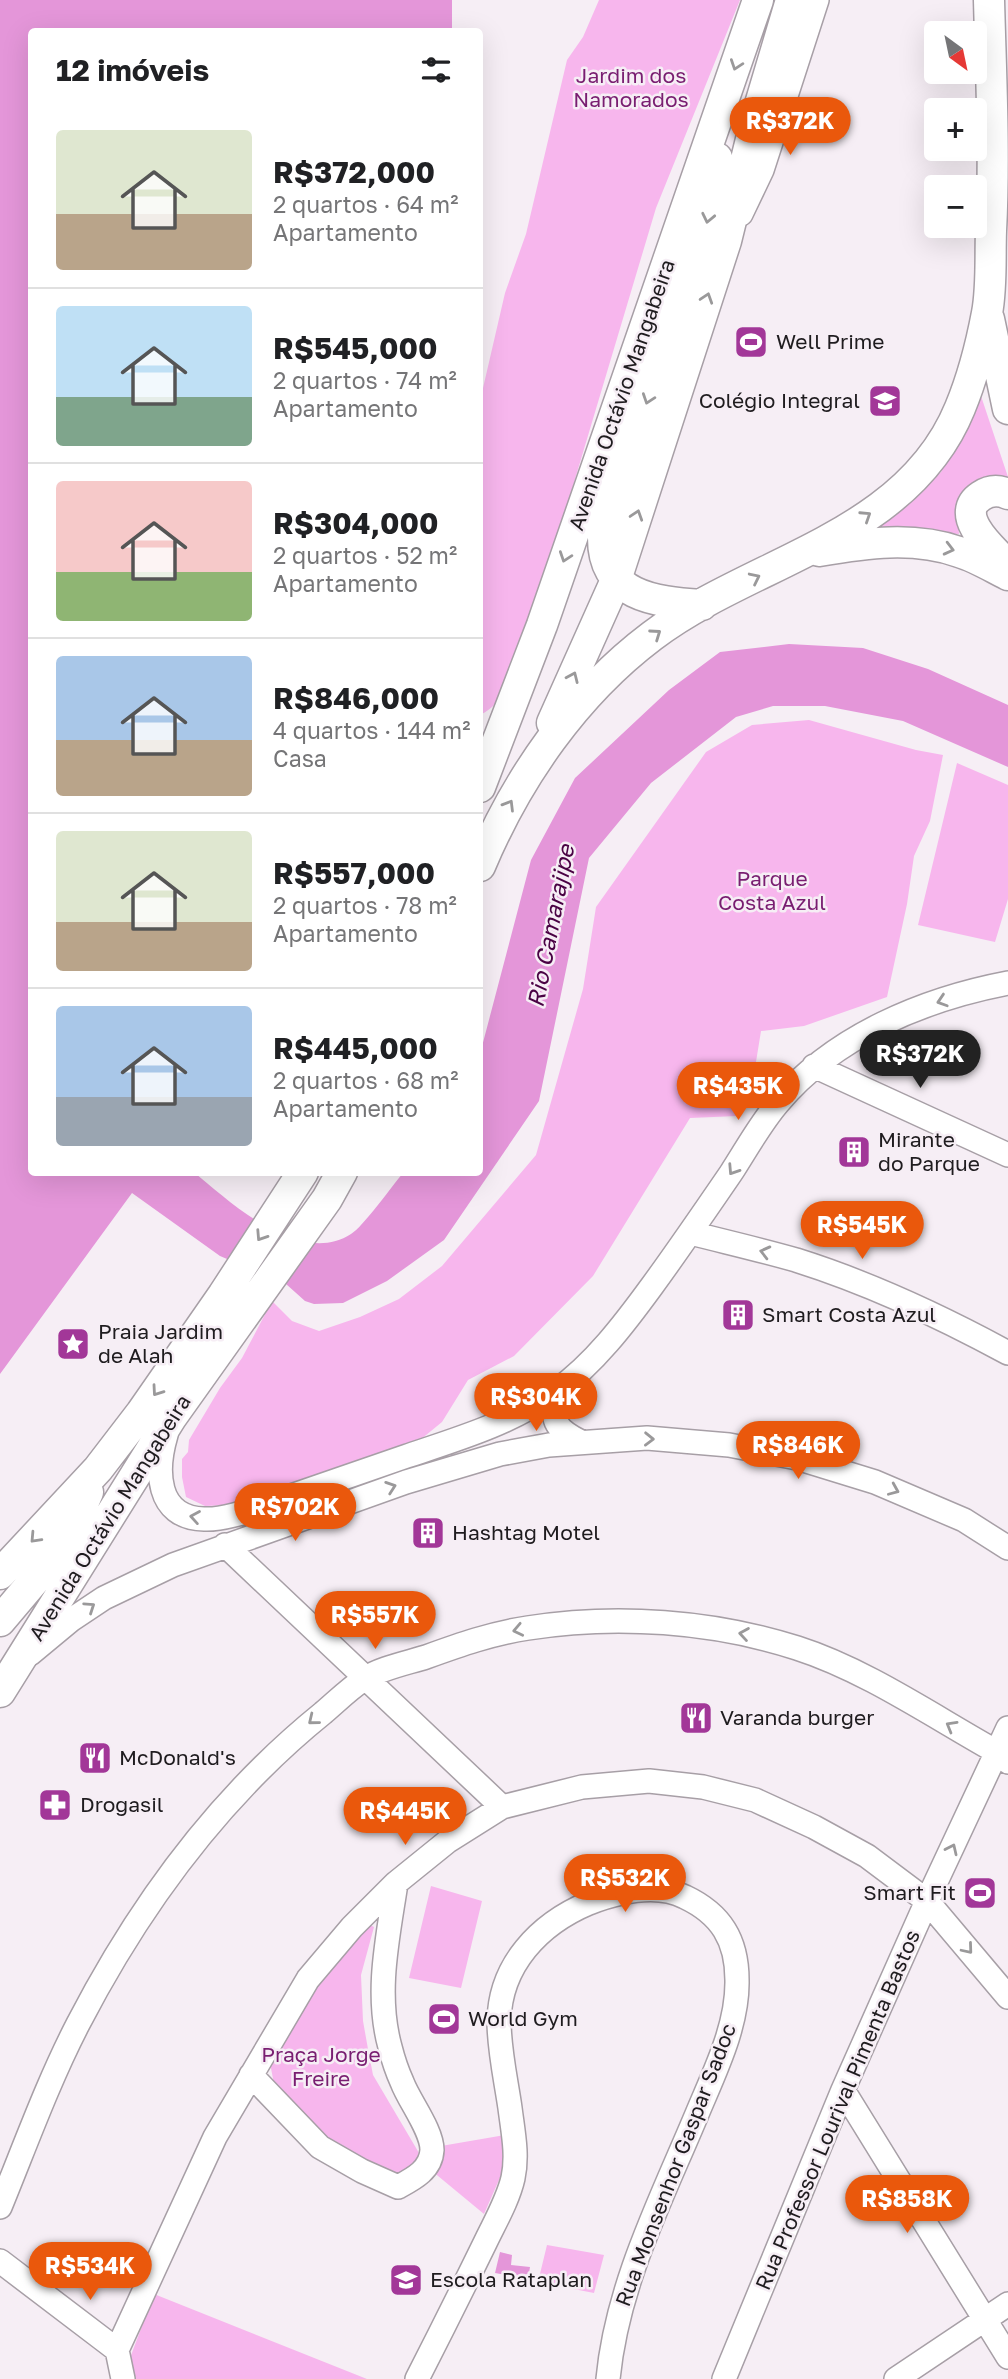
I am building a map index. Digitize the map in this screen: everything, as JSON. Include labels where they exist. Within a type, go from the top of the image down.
[{"type":"main road","name":"Avenida Octávio Mangabeira","points":[[483,779],[542,625],[758,0]]},
{"type":"main road","points":[[483,859],[498,823],[535,761],[616,580],[726,241],[758,111],[790,0]]},
{"type":"main road","points":[[535,761],[574,711],[626,658],[654,634],[702,605],[808,552],[874,511],[907,484],[937,451],[960,408],[988,311],[1001,192],[989,0]]},
{"type":"main road","points":[[702,605],[656,600],[626,588],[607,567],[602,552],[603,536],[705,231],[714,189],[723,102]]},
{"type":"main road","points":[[988,311],[1008,409]]},
{"type":"main road","points":[[1008,495],[993,491],[982,495],[974,502],[970,512],[972,522],[979,533],[1008,565]]},
{"type":"main road","points":[[808,552],[858,544],[919,542],[959,552],[1008,575]]},
{"type":"main road","name":"Avenida Octávio Mangabeira","points":[[0,1574],[98,1469],[141,1413],[301,1176]]},
{"type":"main road","name":"Avenida Octávio Mangabeira","points":[[0,1692],[9,1671],[82,1548],[111,1515],[171,1418],[327,1199],[340,1176]]},
{"type":"main road","points":[[0,1621],[66,1543],[98,1469]]},
{"type":"street","points":[[726,241],[762,170],[817,0]]},
{"type":"street","points":[[171,1418],[160,1466],[160,1482],[165,1497],[174,1509],[186,1517],[201,1520],[242,1513],[478,1431],[528,1408],[557,1391],[624,1323],[691,1233],[778,1103],[814,1066],[860,1036],[918,1008],[1008,983]]},
{"type":"street","points":[[814,1066],[1008,1155]]},
{"type":"street","points":[[691,1233],[795,1260],[869,1286],[959,1326],[1008,1353]]},
{"type":"street","points":[[557,1391],[553,1411],[556,1425],[564,1434],[581,1442]]},
{"type":"street","points":[[9,1671],[71,1620],[137,1580],[225,1545],[406,1482],[488,1457],[549,1445],[647,1438],[729,1445],[797,1458],[875,1482],[964,1520],[1008,1548]]},
{"type":"street","points":[[225,1545],[502,1807]]},
{"type":"street","points":[[0,2207],[77,2025],[129,1935],[181,1857],[232,1797],[293,1737],[366,1677],[477,1639],[525,1628],[617,1621],[688,1626],[753,1635],[842,1664],[1003,1757]]},
{"type":"street","name":"Rua Professor Lourival Pimenta Bastos","points":[[724,2379],[844,2090],[928,1900],[1003,1757],[1008,1728]]},
{"type":"street","points":[[123,2379],[117,2350],[215,2137],[309,1979],[352,1927],[396,1883],[448,1841],[502,1807],[582,1787],[649,1782],[703,1787],[755,1800],[814,1827],[867,1856],[928,1900],[1008,1997]]},
{"type":"street","points":[[251,2075],[320,2147],[362,2171],[398,2188],[416,2177],[428,2164],[432,2152],[431,2141],[402,2083],[389,2044],[383,2006],[384,1963],[396,1883]]},
{"type":"street","name":"Rua Monsenhor Gaspar Sadoc","points":[[417,2379],[459,2297],[512,2181],[515,2145],[499,2020],[511,1968],[530,1942],[564,1914],[622,1892],[650,1889],[681,1895],[709,1909],[726,1930],[735,1954],[738,1982],[733,2015],[719,2063],[639,2253],[621,2303],[611,2349],[608,2379]]},
{"type":"street","points":[[844,2090],[1008,2357]]},
{"type":"street","points":[[0,2261],[117,2350]]},
{"type":"street","points":[[896,2379],[1008,2304]]},
{"type":"green space","name":"Jardim dos Namorados","points":[[599,0],[740,0],[656,208],[521,660],[500,699],[483,713],[483,388],[505,293],[526,234],[567,60],[583,37]]},
{"type":"green space","points":[[981,396],[1008,477],[987,479],[957,511],[959,534],[871,531],[941,472]]},
{"type":"green space","name":"Parque Costa Azul","points":[[809,720],[943,755],[930,821],[914,856],[907,904],[887,997],[804,1026],[761,1031],[750,1099],[737,1116],[690,1118],[593,1276],[514,1356],[468,1380],[442,1422],[420,1440],[232,1505],[205,1506],[186,1497],[182,1459],[188,1452],[189,1440],[220,1388],[242,1358],[272,1301],[292,1321],[319,1331],[360,1317],[399,1299],[442,1266],[536,1155],[583,989],[596,907],[706,752],[752,725]]},
{"type":"green space","points":[[957,763],[1008,785],[1008,899],[995,942],[918,925]]},
{"type":"green space","points":[[431,1886],[482,1901],[461,1988],[409,1978]]},
{"type":"green space","name":"Praça Jorge Freire","points":[[366,1923],[374,1927],[361,1975],[363,2021],[373,2075],[419,2153],[415,2166],[397,2177],[325,2140],[275,2089],[270,2063],[300,2005]]},
{"type":"green space","points":[[505,2135],[506,2164],[484,2214],[432,2171],[441,2146]]},
{"type":"green space","points":[[547,2245],[604,2255],[594,2293],[538,2282]]},
{"type":"green space","points":[[154,2294],[367,2379],[135,2379],[130,2358]]},
{"type":"water","name":"Rio Camarajipe","points":[[0,0],[452,0],[452,28],[28,28],[28,1176],[199,1176],[227,1200],[267,1227],[310,1243],[331,1242],[351,1234],[401,1176],[483,1176],[483,1043],[531,860],[575,778],[669,690],[720,652],[789,644],[863,648],[928,669],[1008,705],[1008,767],[903,721],[825,706],[773,706],[736,717],[651,783],[589,858],[539,1101],[444,1240],[387,1281],[343,1303],[314,1304],[305,1301],[286,1284],[220,1256],[132,1193],[0,1374]]},
{"type":"water","points":[[500,2252],[512,2255],[511,2265],[530,2267],[528,2279],[495,2273]]},
{"type":"place","name":"Well Prime","points":[[751,342]]},
{"type":"place","name":"Colégio Integral","points":[[885,401]]},
{"type":"place","name":"Mirante do Parque","points":[[854,1152]]},
{"type":"place","name":"Smart Costa Azul","points":[[738,1315]]},
{"type":"place","name":"Praia Jardim de Alah","points":[[73,1344]]},
{"type":"place","name":"Hashtag Motel","points":[[428,1533]]},
{"type":"place","name":"Varanda burger","points":[[696,1718]]},
{"type":"place","name":"McDonald's","points":[[95,1758]]},
{"type":"place","name":"Drogasil","points":[[55,1805]]},
{"type":"place","name":"Smart Fit","points":[[980,1893]]},
{"type":"place","name":"World Gym","points":[[444,2019]]},
{"type":"place","name":"Escola Rataplan","points":[[406,2280]]}]
